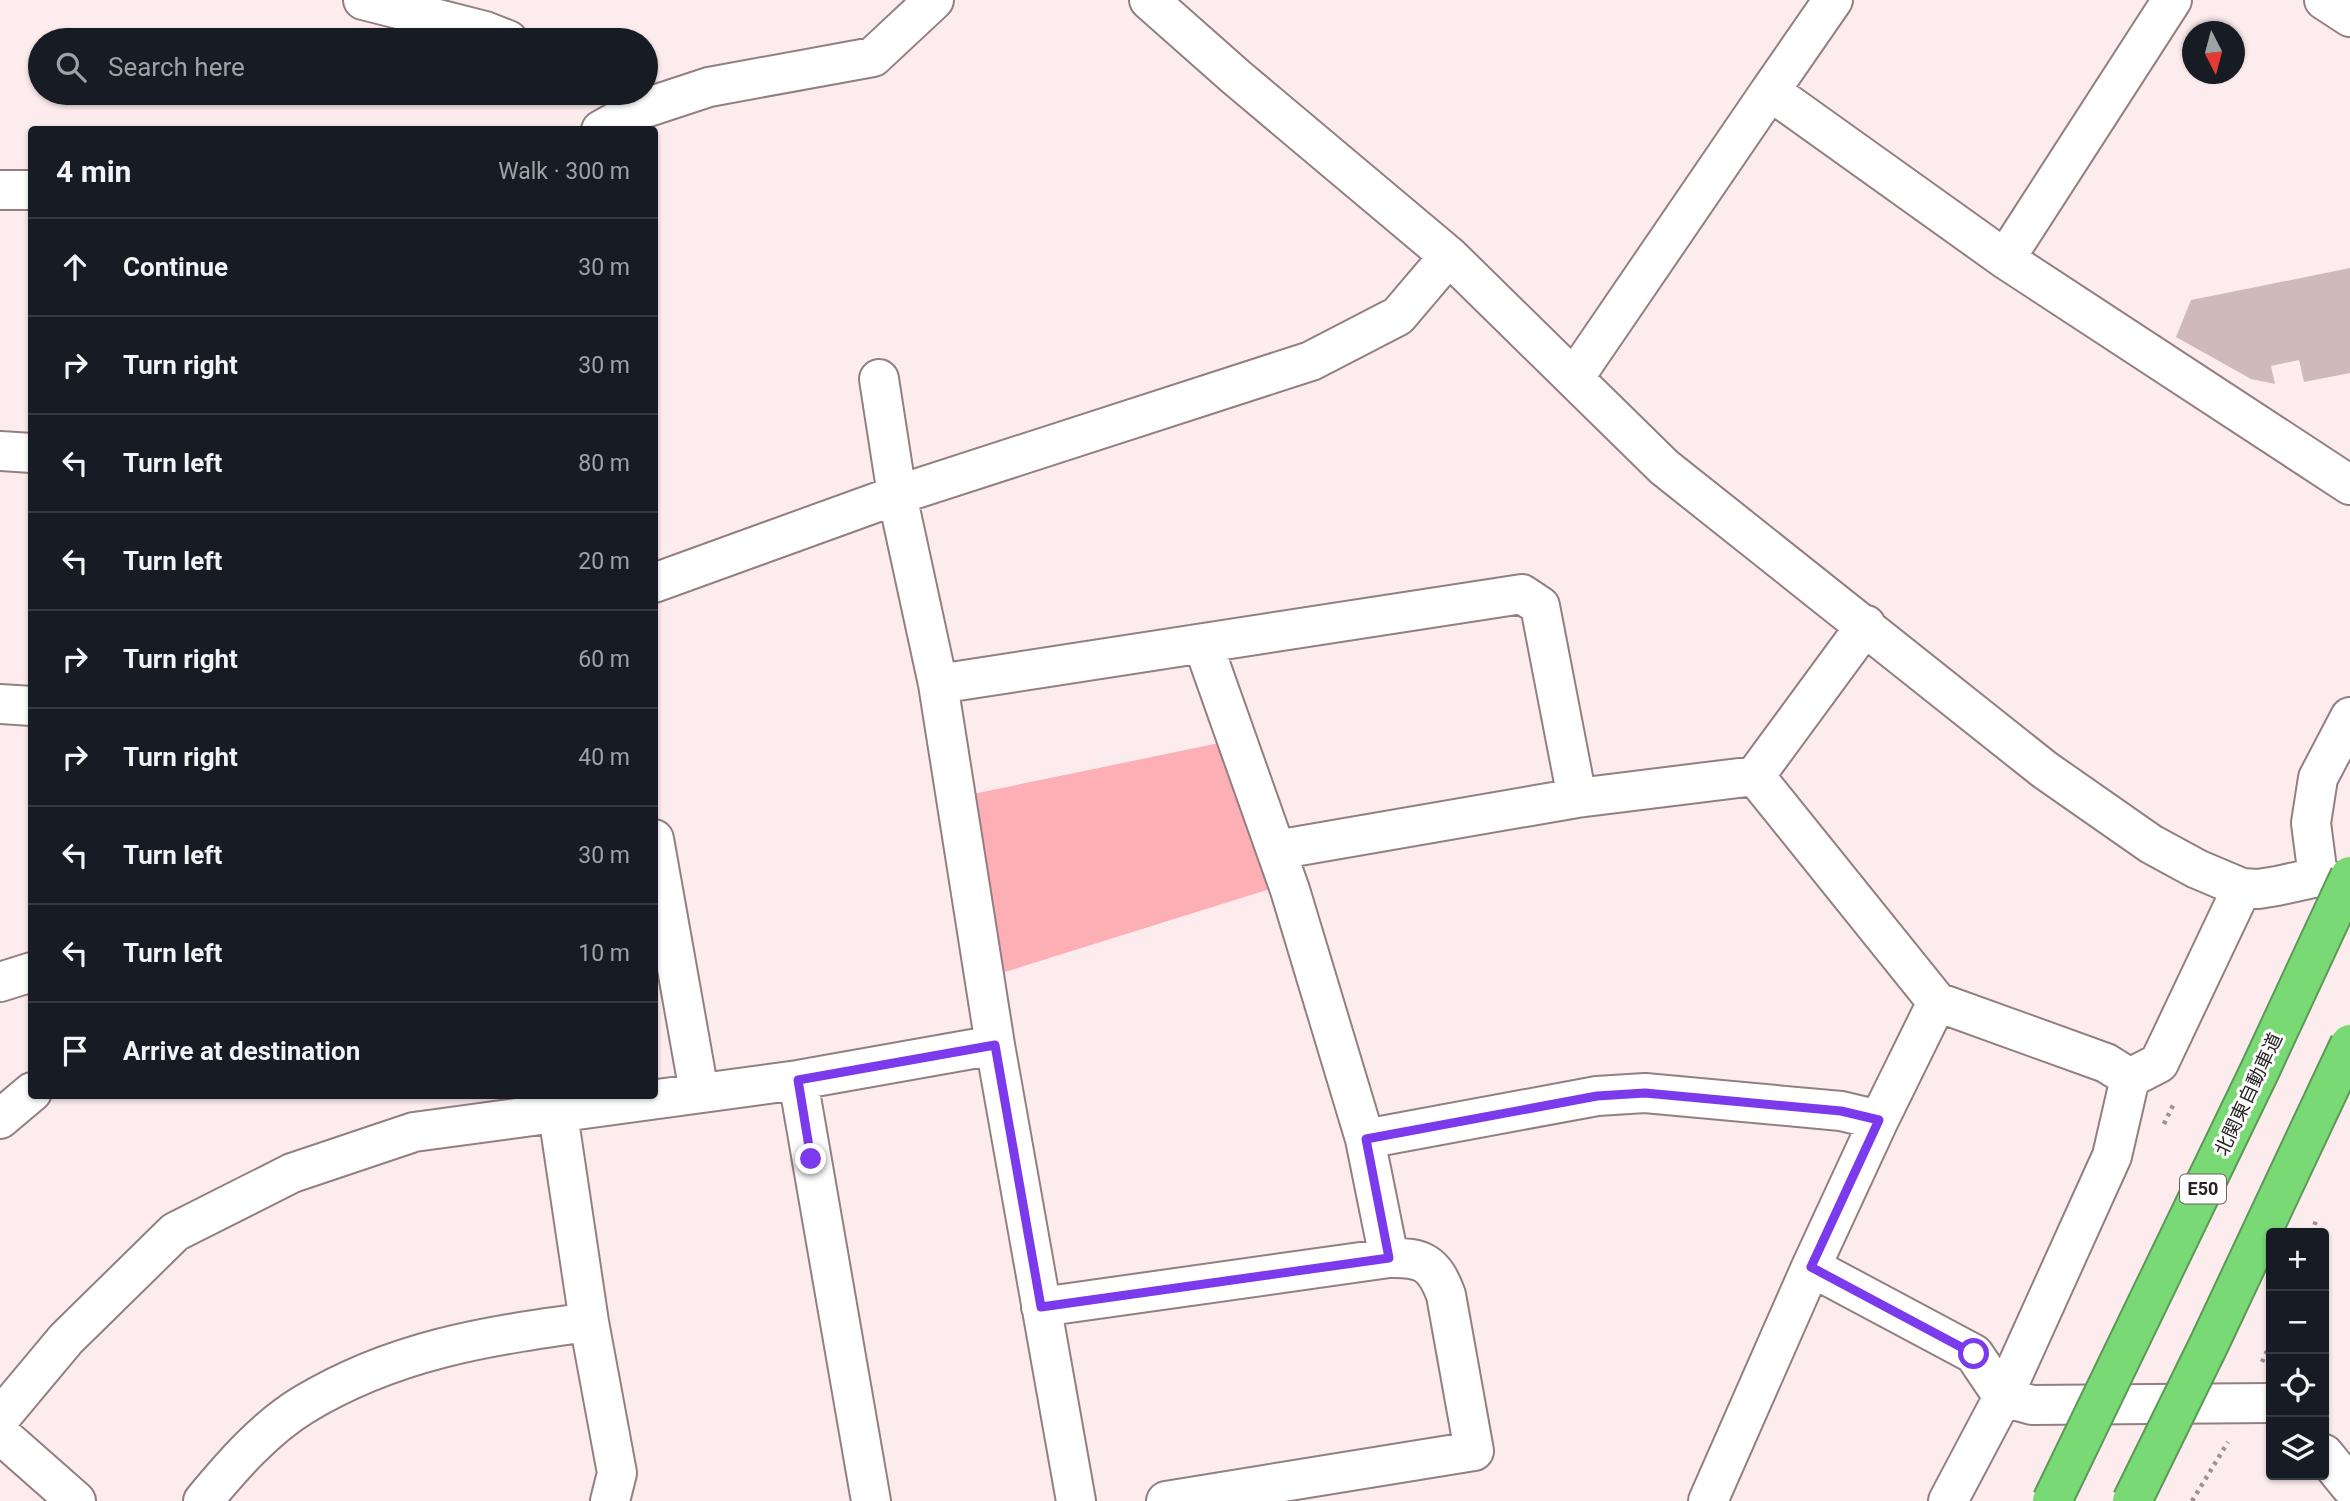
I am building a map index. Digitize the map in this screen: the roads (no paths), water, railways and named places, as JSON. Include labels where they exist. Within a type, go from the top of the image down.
[{"type":"highway","name":"北関東自動車道","points":[[2052,1501],[2160,1279],[2339,881]]},
{"type":"highway","points":[[2132,1501],[2350,1044]]},
{"type":"street","points":[[658,97],[873,57],[934,0]]},
{"type":"street","points":[[1149,0],[1449,256],[1664,467],[2045,770],[2151,844],[2197,869],[2242,888],[2258,889],[2339,881],[2311,823],[2318,778],[2350,717]]},
{"type":"street","points":[[1574,378],[1833,0]]},
{"type":"street","points":[[2005,260],[2172,0]]},
{"type":"street","points":[[2324,0],[2350,17]]},
{"type":"street","points":[[372,2],[473,28]]},
{"type":"street","points":[[1770,91],[2005,260],[2350,485]]},
{"type":"street","points":[[608,126],[644,105]]},
{"type":"street","points":[[0,190],[28,190]]},
{"type":"street","points":[[658,582],[897,495],[1311,362],[1398,316],[1449,256]]},
{"type":"street","points":[[879,379],[897,495],[938,684],[995,1045],[1076,1501]]},
{"type":"street","points":[[938,684],[1522,594],[1540,606],[1577,799]]},
{"type":"street","points":[[1276,850],[1577,799],[1755,776],[1866,625]]},
{"type":"street","points":[[1203,644],[1276,850],[1366,1139],[1389,1258]]},
{"type":"street","points":[[0,704],[28,706]]},
{"type":"street","points":[[1755,776],[1937,1002],[2106,1063],[2130,1078]]},
{"type":"street","points":[[658,884],[699,1092]]},
{"type":"street","points":[[1948,1501],[2003,1397],[2112,1156],[2130,1078],[2159,1063],[2242,888]]},
{"type":"street","points":[[0,982],[28,973]]},
{"type":"street","points":[[1708,1501],[1811,1267],[1937,1002]]},
{"type":"street","points":[[658,1098],[798,1080],[995,1045]]},
{"type":"street","points":[[798,1080],[871,1501]]},
{"type":"street","points":[[1366,1139],[1597,1096],[1645,1093],[1841,1111],[1879,1120]]},
{"type":"street","points":[[0,1119],[28,1095]]},
{"type":"street","points":[[0,1418],[66,1339],[175,1232],[292,1173],[414,1132],[654,1099]]},
{"type":"street","points":[[558,1114],[589,1322],[617,1473],[610,1501]]},
{"type":"street","points":[[1041,1307],[1389,1258],[1411,1257],[1430,1265],[1440,1277],[1446,1295],[1474,1451],[1166,1501]]},
{"type":"street","points":[[1811,1267],[1974,1354],[2003,1397],[2032,1405],[2266,1403]]},
{"type":"street","points":[[203,1501],[260,1439],[302,1406],[353,1378],[417,1353],[490,1335],[589,1322]]},
{"type":"street","points":[[0,1434],[76,1501]]},
{"type":"street","points":[[2329,1460],[2350,1486]]}]
